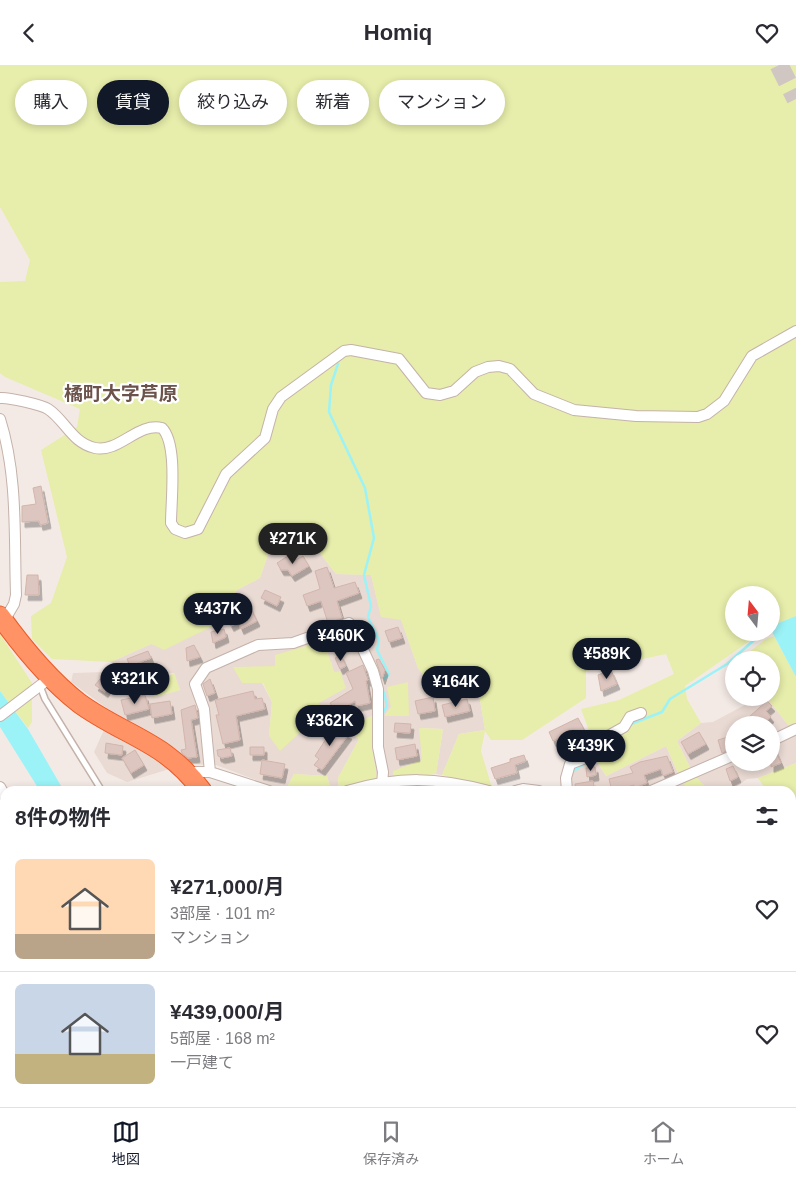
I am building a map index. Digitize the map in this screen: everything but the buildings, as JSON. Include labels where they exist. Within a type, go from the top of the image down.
[{"type":"highway","points":[[2,619],[42,685],[81,704],[150,743],[188,773],[198,786]]},
{"type":"street","points":[[0,398],[48,409],[72,435],[93,448],[109,447],[148,427],[162,428],[166,432],[170,445],[171,523],[175,529],[185,533],[198,529],[226,474],[265,438],[273,409],[281,397],[344,351],[351,350],[399,359],[426,393],[440,395],[454,391],[475,372],[488,367],[500,366],[510,369],[534,394],[574,409],[595,413],[684,418],[707,414],[724,401],[752,356],[796,331]]},
{"type":"street","points":[[0,419],[9,446],[12,469],[16,595],[14,604],[2,619]]},
{"type":"street","points":[[210,772],[204,709],[195,683],[206,668],[258,645],[293,643],[349,623],[374,671],[378,689],[378,747],[383,772],[382,784]]},
{"type":"street","points":[[0,716],[42,685]]},
{"type":"street","points":[[567,786],[566,778],[570,764],[591,756],[608,736],[624,727],[630,717],[641,713]]},
{"type":"street","points":[[780,737],[796,729]]},
{"type":"street","points":[[662,786],[725,759]]},
{"type":"street","points":[[188,773],[210,772],[253,786]]},
{"type":"street","points":[[372,786],[438,780],[466,786]]},
{"type":"lane","points":[[42,685],[45,699],[99,786]]},
{"type":"shaded area","points":[[307,536],[336,574],[371,575],[381,616],[401,619],[418,668],[435,691],[479,694],[485,730],[459,734],[442,775],[436,774],[443,729],[420,728],[422,760],[394,771],[393,779],[377,778],[372,747],[372,716],[344,728],[359,739],[338,778],[339,786],[330,786],[327,776],[294,774],[288,786],[272,786],[216,765],[186,764],[127,782],[107,773],[94,752],[112,712],[71,682],[73,673],[103,672],[119,689],[150,685],[155,697],[180,690],[174,673],[123,673],[111,662],[151,644],[217,624],[237,590],[260,578],[273,540]],"holes":[[[331,662],[334,673],[319,703],[269,736],[272,702],[262,683],[275,666]],[[391,707],[409,716],[385,715]]]},
{"type":"shaded area","points":[[743,706],[773,706],[788,725],[796,723],[796,763],[780,769],[780,716],[725,716],[725,771],[776,771],[758,778],[747,779],[738,786],[704,786],[694,775],[677,741],[701,723],[713,722]]},
{"type":"shaded area","points":[[666,746],[686,786],[562,786],[563,777],[591,752],[606,776]]},
{"type":"green space","points":[[0,65],[796,65],[796,616],[780,622],[780,586],[725,586],[725,641],[750,641],[735,651],[725,651],[725,658],[685,686],[687,699],[701,723],[677,741],[694,775],[704,786],[686,786],[666,746],[606,776],[591,752],[574,760],[573,755],[592,739],[581,709],[619,700],[674,674],[666,654],[586,671],[586,698],[522,740],[491,740],[485,731],[481,751],[491,786],[484,786],[442,775],[459,734],[485,730],[479,694],[435,692],[418,668],[401,620],[381,617],[371,575],[336,574],[307,536],[273,540],[260,578],[237,590],[217,624],[164,650],[151,644],[111,662],[52,659],[32,639],[31,616],[51,603],[67,557],[41,450],[77,427],[80,409],[5,377],[0,373],[0,282],[25,281],[30,260],[0,207]]},
{"type":"green space","points":[[0,634],[32,683],[32,722],[28,728],[0,691]]},
{"type":"green space","points":[[324,641],[334,672],[340,671],[346,688],[319,703],[322,712],[280,751],[269,736],[272,702],[263,683],[242,683],[233,667],[275,666],[275,655]]},
{"type":"green space","points":[[763,641],[777,641],[796,677],[796,723],[788,725],[773,706],[780,706],[780,651],[751,651]]},
{"type":"green space","points":[[174,673],[180,690],[154,697],[150,685]]},
{"type":"green space","points":[[408,682],[409,716],[385,716],[391,707],[387,687]]},
{"type":"green space","points":[[372,716],[372,747],[377,778],[352,786],[339,786],[338,778],[359,739],[344,728]]},
{"type":"green space","points":[[419,728],[443,729],[436,774],[393,779],[393,771],[422,760]]},
{"type":"green space","points":[[796,763],[796,786],[764,786],[758,778],[780,771],[780,769]]},
{"type":"green space","points":[[294,774],[327,776],[330,786],[288,786]]},
{"type":"water","points":[[796,616],[796,677],[777,641],[780,641],[780,622]]},
{"type":"water","points":[[0,691],[28,729],[61,786],[37,786],[0,727]]},
{"type":"waterway","points":[[338,364],[331,385],[329,412],[365,488],[374,538],[364,575],[371,606],[368,617],[379,640],[377,650],[389,674],[384,679]]},
{"type":"waterway","points":[[631,724],[662,712],[670,699],[727,664],[753,641]]},
{"type":"waterway","points":[[382,714],[387,706],[384,692]]},
{"type":"waterway","points":[[619,735],[628,729]]},
{"type":"waterway","points":[[572,772],[584,764]]},
{"type":"tunnel","points":[[779,65],[796,99]]},
{"type":"district","name":"橘町大字芦原","points":[[121,393]]}]
